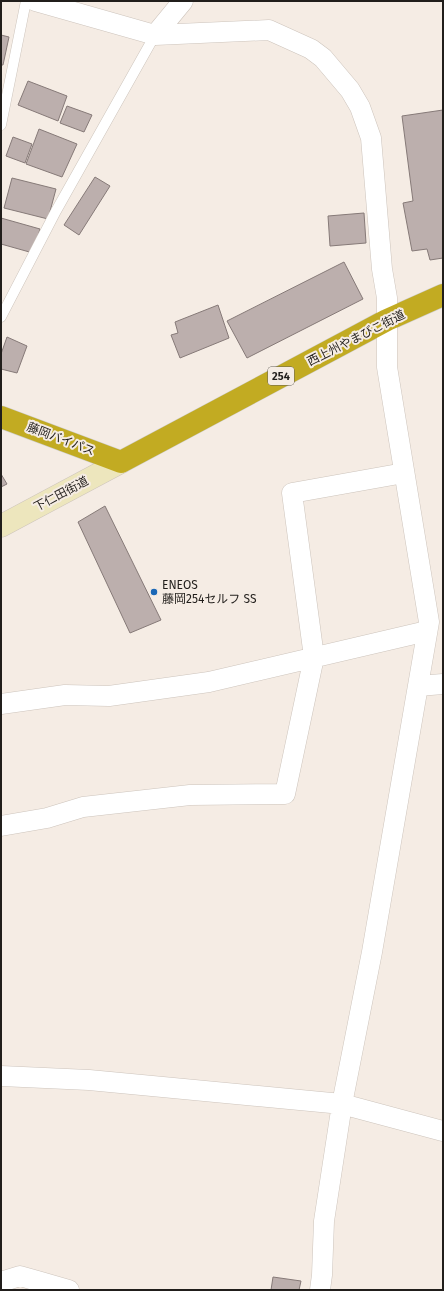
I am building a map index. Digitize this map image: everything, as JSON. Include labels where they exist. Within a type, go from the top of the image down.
[{"type":"highway","name":"西上州やまびこ街道","points":[[121,462],[387,320],[443,295]]},
{"type":"highway","name":"藤岡バイパス","points":[[1,417],[121,462]]},
{"type":"street","points":[[35,1],[155,35],[269,30],[311,49],[331,66],[350,90],[360,107],[371,138],[382,269],[387,298],[387,367],[404,473],[433,625],[418,686],[372,952],[342,1104],[324,1221],[320,1290]]},
{"type":"street","points":[[155,35],[183,1]]},
{"type":"street","name":"下仁田街道","points":[[1,526],[121,462]]},
{"type":"street","points":[[1,826],[47,818],[83,806],[190,795],[285,794],[314,657],[292,493],[404,473]]},
{"type":"street","points":[[1,704],[65,695],[109,696],[209,682],[314,657],[433,625]]},
{"type":"street","points":[[418,686],[443,684]]},
{"type":"street","points":[[1,1076],[89,1080],[342,1104],[443,1131]]},
{"type":"street","points":[[1,1282],[20,1276],[69,1290]]},
{"type":"lane","points":[[1,125],[26,1]]},
{"type":"lane","points":[[1,317],[56,211],[155,35]]},
{"type":"building","points":[[1,35],[9,37],[3,65],[1,65]]},
{"type":"building","points":[[28,81],[67,96],[58,121],[18,105]]},
{"type":"building","points":[[67,106],[92,115],[84,132],[60,123]]},
{"type":"building","points":[[443,110],[443,258],[430,260],[427,249],[412,251],[403,203],[413,201],[402,116]]},
{"type":"building","points":[[39,129],[77,144],[62,177],[26,164]]},
{"type":"building","points":[[13,137],[32,144],[25,163],[6,156]]},
{"type":"building","points":[[95,177],[110,186],[79,235],[64,225]]},
{"type":"building","points":[[12,178],[56,189],[48,219],[4,208]]},
{"type":"building","points":[[364,213],[366,243],[330,246],[328,216]]},
{"type":"building","points":[[1,218],[40,229],[33,253],[1,244]]},
{"type":"building","points":[[344,262],[363,299],[247,358],[227,321]]},
{"type":"building","points":[[218,305],[229,338],[180,358],[171,335],[178,333],[175,322]]},
{"type":"building","points":[[7,337],[27,346],[17,373],[1,369],[1,354]]},
{"type":"building","points":[[1,474],[7,484],[1,487]]},
{"type":"building","points":[[105,506],[161,620],[130,633],[78,522]]},
{"type":"building","points":[[273,1277],[301,1281],[299,1290],[271,1290]]},
{"type":"place","name":"ENEOS 藤岡254セルフ SS","points":[[154,592]]}]
